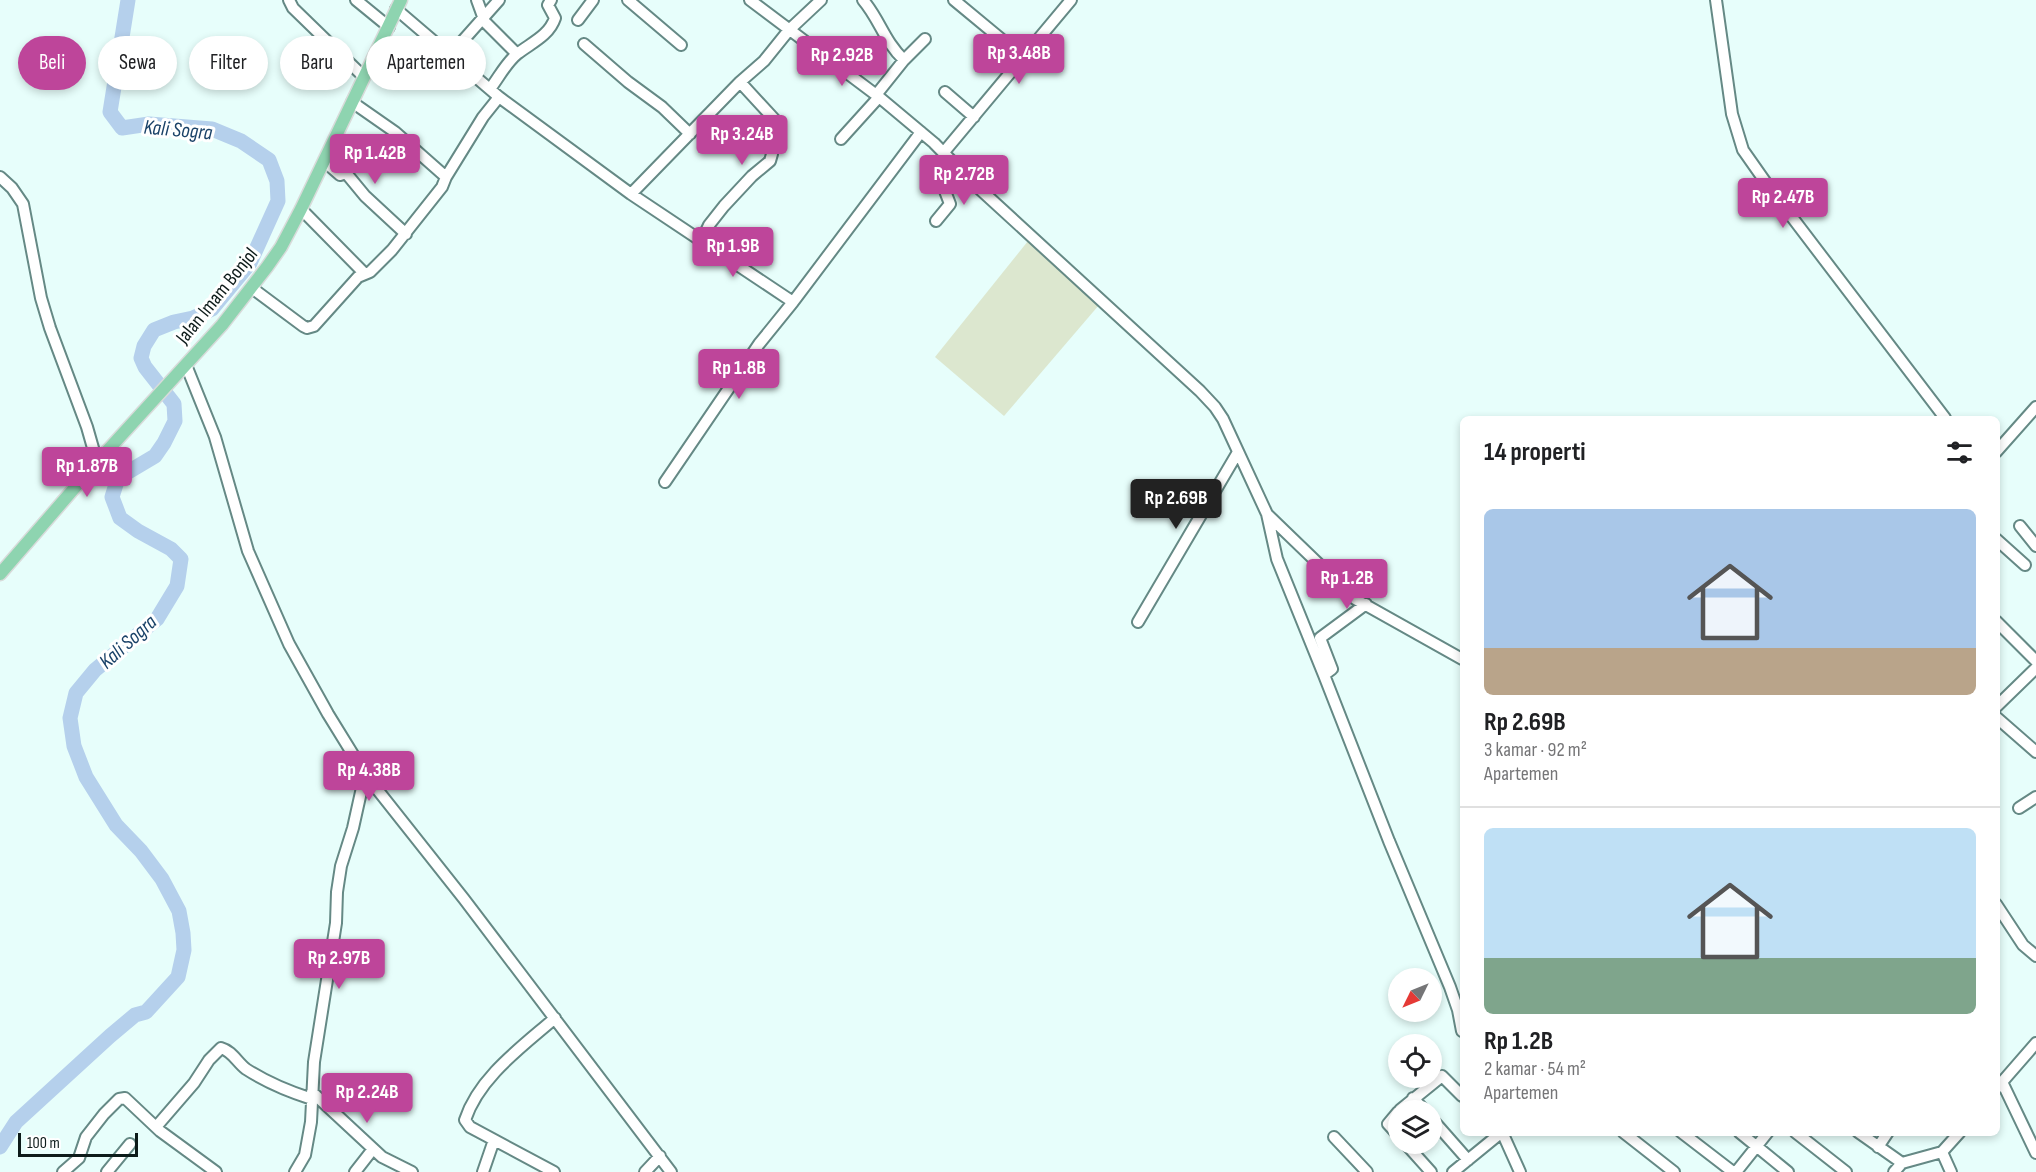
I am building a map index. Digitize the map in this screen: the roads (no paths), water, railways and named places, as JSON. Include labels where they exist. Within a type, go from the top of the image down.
[{"type":"main road","name":"Jalan Imam Bonjol","points":[[0,574],[97,462],[186,365],[252,288],[281,247],[399,5]]},
{"type":"street","points":[[289,0],[293,8],[364,77]]},
{"type":"street","points":[[356,0],[388,27]]},
{"type":"street","points":[[477,0],[483,18],[517,54]]},
{"type":"street","points":[[467,36],[499,0]]},
{"type":"street","points":[[490,89],[517,54],[534,43],[553,24],[555,18],[548,5],[550,0]]},
{"type":"street","points":[[578,21],[593,0]]},
{"type":"street","points":[[628,0],[681,45]]},
{"type":"street","points":[[750,0],[878,96],[921,132],[1215,407],[1223,418],[1267,514],[1277,559],[1389,841],[1460,1008]]},
{"type":"street","points":[[631,194],[740,82],[764,61],[789,30],[821,0]]},
{"type":"street","points":[[863,0],[877,19],[888,42],[904,60]]},
{"type":"street","points":[[954,0],[1024,58]]},
{"type":"street","points":[[947,155],[974,117],[1071,0]]},
{"type":"street","points":[[1716,0],[1732,114],[1743,150],[1943,416]]},
{"type":"street","points":[[399,5],[432,36]]},
{"type":"street","points":[[841,139],[878,96],[904,60],[925,39]]},
{"type":"street","points":[[584,44],[628,82],[662,107],[690,134]]},
{"type":"street","points":[[702,240],[724,206],[752,176],[768,163],[772,156],[770,136],[775,120],[740,82]]},
{"type":"street","points":[[486,85],[631,194],[793,302]]},
{"type":"street","points":[[945,92],[974,117]]},
{"type":"street","points":[[252,288],[298,322],[311,327],[358,277],[370,272],[406,234],[442,187],[483,117],[499,97]]},
{"type":"street","points":[[352,102],[395,132],[446,177]]},
{"type":"street","points":[[664,482],[759,344],[921,132]]},
{"type":"street","points":[[324,161],[340,175],[346,173],[365,196],[406,234]]},
{"type":"street","points":[[936,221],[950,204],[945,191],[962,170]]},
{"type":"street","points":[[0,177],[12,188],[23,204],[41,298],[87,427],[97,462]]},
{"type":"street","points":[[301,209],[365,274]]},
{"type":"street","points":[[186,365],[215,437],[248,551],[276,616],[307,678],[365,774],[555,1017],[671,1172]]},
{"type":"street","points":[[2000,448],[2035,411]]},
{"type":"street","points":[[1138,622],[1238,452]]},
{"type":"street","points":[[1267,514],[1345,591],[1460,658]]},
{"type":"street","points":[[2020,526],[2036,546]]},
{"type":"street","points":[[2000,543],[2025,565]]},
{"type":"street","points":[[1324,675],[1332,669],[1320,638],[1365,604]]},
{"type":"street","points":[[2000,625],[2036,661]]},
{"type":"street","points":[[2000,712],[2036,668]]},
{"type":"street","points":[[2000,719],[2036,752]]},
{"type":"street","points":[[296,1172],[305,1155],[308,1143],[315,1054],[336,923],[340,866],[353,828],[365,774]]},
{"type":"street","points":[[360,797],[378,790]]},
{"type":"street","points":[[2019,808],[2036,797]]},
{"type":"street","points":[[2000,910],[2024,945],[2036,956]]},
{"type":"street","points":[[552,1172],[468,1126],[465,1120],[479,1093],[505,1064],[555,1017]]},
{"type":"street","points":[[2036,1043],[2000,1085],[2036,1153]]},
{"type":"street","points":[[156,1127],[194,1083],[220,1048],[228,1050],[248,1070],[290,1092],[312,1095],[382,1157],[412,1172]]},
{"type":"street","points":[[1413,1098],[1442,1076],[1460,1094]]},
{"type":"street","points":[[63,1172],[79,1158],[86,1137],[120,1099],[128,1099],[156,1127],[216,1172]]},
{"type":"street","points":[[1442,1130],[1468,1160]]},
{"type":"street","points":[[1453,1172],[1496,1136]]},
{"type":"street","points":[[1502,1136],[1520,1172]]},
{"type":"street","points":[[1628,1136],[1674,1172]]},
{"type":"street","points":[[1686,1136],[1735,1172],[1765,1136]]},
{"type":"street","points":[[1744,1136],[1788,1172]]},
{"type":"street","points":[[1800,1136],[1845,1172]]},
{"type":"street","points":[[1863,1136],[1878,1147],[1898,1168],[1942,1152],[1956,1136]]},
{"type":"street","points":[[1878,1147],[1885,1136]]},
{"type":"street","points":[[1334,1137],[1367,1172]]},
{"type":"street","points":[[483,1172],[494,1140]]},
{"type":"street","points":[[106,1172],[130,1143]]},
{"type":"street","points":[[355,1172],[373,1149]]},
{"type":"street","points":[[1942,1152],[1951,1172]]},
{"type":"street","points":[[1415,1154],[1431,1172]]},
{"type":"street","points":[[645,1172],[660,1156]]},
{"type":"waterway","name":"Kali Sogra","points":[[0,1147],[16,1122],[110,1036],[135,1015],[146,1012],[178,977],[184,950],[179,911],[162,879],[141,851],[116,825],[86,777],[74,746],[70,718],[76,693],[95,670],[157,619],[177,586],[181,559],[171,549],[120,518],[112,497],[118,478],[155,456],[175,421],[174,404],[145,367],[141,358],[144,346],[154,330],[193,318],[212,309],[250,263],[278,201],[277,181],[269,160],[241,141],[212,129],[149,124],[122,128],[110,112],[128,0]]}]
